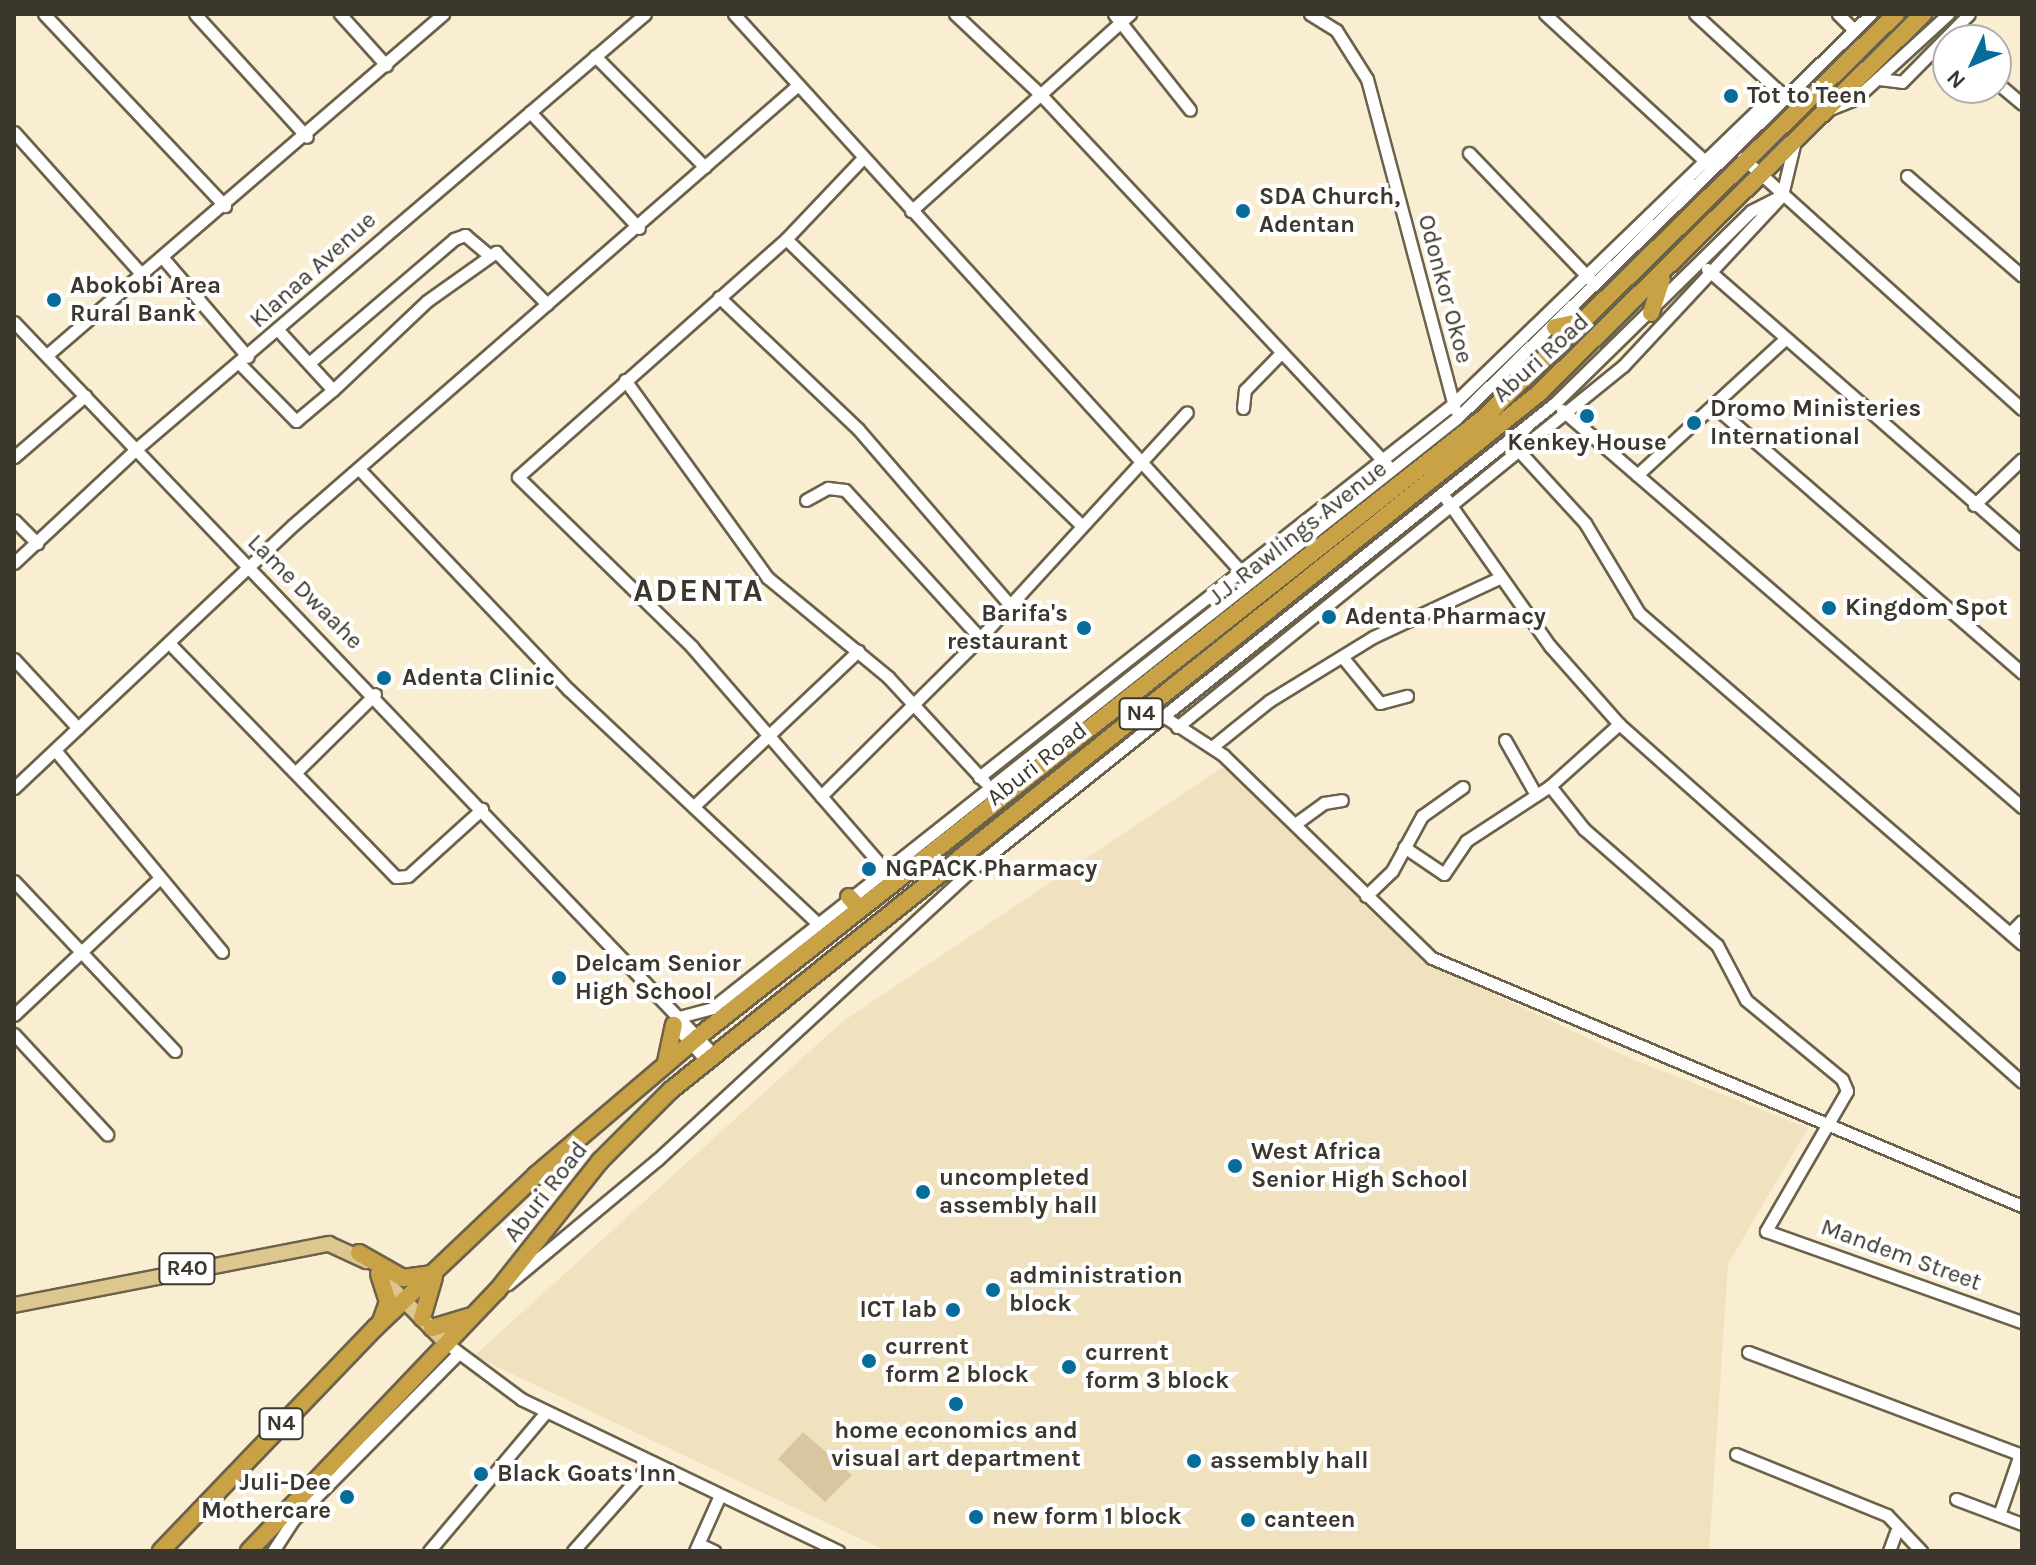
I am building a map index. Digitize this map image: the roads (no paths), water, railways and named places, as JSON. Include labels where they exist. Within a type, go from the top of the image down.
[{"type":"highway","name":"J.J. Rawlings Avenue","points":[[694,1040],[854,903],[1227,610],[1486,416],[1752,167],[1803,102],[1896,14]]},
{"type":"highway","name":"Aburi Road","points":[[249,1551],[452,1349],[477,1312],[608,1151],[709,1057],[1141,723],[1500,427],[1663,277],[1752,167],[1794,145],[1923,14]]},
{"type":"highway","points":[[1651,313],[1663,277]]},
{"type":"highway","points":[[1555,327],[1585,321]]},
{"type":"highway","points":[[666,1062],[677,1021]]},
{"type":"highway","name":"N4","points":[[161,1551],[376,1327],[666,1062],[694,1040]]},
{"type":"highway","points":[[359,1253],[403,1278],[436,1272],[427,1323],[477,1312]]},
{"type":"highway","points":[[376,1327],[388,1302],[379,1274]]},
{"type":"main road","name":"R40","points":[[14,1305],[284,1250],[333,1244],[359,1253]]},
{"type":"main road","points":[[359,1253],[452,1349]]},
{"type":"street","points":[[44,14],[225,206]]},
{"type":"street","points":[[195,14],[307,137]]},
{"type":"street","points":[[340,14],[386,65]]},
{"type":"street","points":[[47,355],[307,137],[443,14]]},
{"type":"street","name":"Klanaa Avenue","points":[[14,563],[135,450],[244,360],[645,14]]},
{"type":"street","points":[[734,14],[1140,465],[1250,581]]},
{"type":"street","points":[[955,14],[1042,96],[1388,467]]},
{"type":"street","points":[[911,211],[1042,96],[1117,19],[1130,14]]},
{"type":"street","name":"Odonkor Okoe","points":[[1310,14],[1336,30],[1367,79],[1457,418]]},
{"type":"street","points":[[1695,14],[1781,93]]},
{"type":"street","points":[[1227,610],[1250,581],[1388,467],[1781,93],[1871,14]]},
{"type":"street","points":[[1546,15],[1708,164]]},
{"type":"street","points":[[1842,15],[1854,30]]},
{"type":"street","points":[[1117,19],[1190,110]]},
{"type":"street","points":[[1826,111],[1879,79],[1932,30]]},
{"type":"street","points":[[1879,79],[1902,82],[1932,55]]},
{"type":"street","points":[[595,56],[705,167]]},
{"type":"street","points":[[14,788],[247,566],[547,304],[639,228],[797,86]]},
{"type":"street","points":[[530,112],[639,228]]},
{"type":"street","points":[[14,132],[143,276]]},
{"type":"street","points":[[1177,727],[1623,366],[1782,195],[1794,145]]},
{"type":"street","points":[[1469,153],[1597,286]]},
{"type":"street","points":[[862,159],[786,239],[523,469],[519,481],[770,734],[884,869]]},
{"type":"street","points":[[979,777],[1241,572],[1457,418],[1597,286],[1708,164]]},
{"type":"street","points":[[1752,167],[2022,409]]},
{"type":"street","points":[[1907,176],[2022,276]]},
{"type":"street","points":[[497,1291],[657,1160],[900,931],[1141,723],[1163,716],[1555,403],[1651,313],[1751,211],[1782,195]]},
{"type":"street","points":[[309,363],[454,239],[465,235],[489,255]]},
{"type":"street","points":[[786,239],[1082,526]]},
{"type":"street","points":[[163,258],[295,421],[489,255],[501,253],[547,304]]},
{"type":"street","points":[[1701,263],[2022,544]]},
{"type":"street","points":[[719,297],[858,429],[1009,604]]},
{"type":"street","name":"Lame Dwaahe","points":[[14,322],[247,566],[375,694],[709,1057]]},
{"type":"street","points":[[278,330],[333,390]]},
{"type":"street","points":[[1637,475],[1785,339]]},
{"type":"street","points":[[1243,408],[1245,390],[1281,353]]},
{"type":"street","points":[[625,380],[768,578],[858,651],[990,787]]},
{"type":"street","points":[[14,457],[85,396]]},
{"type":"street","points":[[1555,403],[2022,807]]},
{"type":"street","points":[[1713,405],[2022,673]]},
{"type":"street","points":[[821,796],[980,638],[1187,412]]},
{"type":"street","points":[[1509,440],[1585,523],[1639,613],[2022,944]]},
{"type":"street","points":[[1974,505],[2022,459]]},
{"type":"street","points":[[360,470],[569,690],[816,922]]},
{"type":"street","points":[[806,500],[828,488],[845,490],[980,638]]},
{"type":"street","points":[[1442,493],[1501,577],[1619,724],[2022,1082]]},
{"type":"street","points":[[14,520],[37,543]]},
{"type":"street","points":[[1212,747],[1269,701],[1344,659],[1373,637],[1501,577]]},
{"type":"street","points":[[169,643],[396,877],[408,876],[482,809]]},
{"type":"street","points":[[694,806],[858,651]]},
{"type":"street","points":[[14,659],[78,728]]},
{"type":"street","points":[[1344,659],[1380,703],[1407,696]]},
{"type":"street","points":[[296,772],[375,694]]},
{"type":"street","points":[[1163,716],[1212,747],[1432,958],[2022,1206]]},
{"type":"street","points":[[1404,847],[1444,874],[1466,841],[1550,786],[1619,724]]},
{"type":"street","points":[[1505,740],[1536,795]]},
{"type":"street","points":[[55,750],[222,952]]},
{"type":"street","points":[[677,1021],[712,1008],[816,922],[854,903],[884,869],[990,787],[1029,766]]},
{"type":"street","points":[[1550,786],[1584,829],[1717,945],[1746,1000],[1842,1079],[1847,1091],[1827,1125]]},
{"type":"street","points":[[1366,896],[1404,847],[1422,816],[1463,787]]},
{"type":"street","points":[[1295,824],[1324,803],[1342,800]]},
{"type":"street","points":[[14,1015],[159,879]]},
{"type":"street","points":[[14,881],[175,1051]]},
{"type":"street","points":[[2010,933],[2022,921]]},
{"type":"street","points":[[14,1034],[107,1134]]},
{"type":"street","name":"Mandem Street","points":[[1827,1125],[1766,1231],[2022,1322]]},
{"type":"street","points":[[273,1551],[293,1520],[452,1349],[546,1412],[838,1551]]},
{"type":"street","points":[[1748,1352],[2021,1454],[1999,1515]]},
{"type":"street","points":[[429,1551],[546,1412]]},
{"type":"street","points":[[1736,1454],[1887,1515],[1896,1532],[1921,1551]]},
{"type":"street","points":[[573,1551],[652,1462]]},
{"type":"street","points":[[714,1551],[697,1547],[720,1495]]},
{"type":"street","points":[[1956,1499],[2022,1524]]},
{"type":"street","points":[[1889,1551],[1896,1532]]},
{"type":"place","name":"Tot to Teen","points":[[1731,96]]},
{"type":"place","name":"SDA Church, Adentan","points":[[1243,211]]},
{"type":"place","name":"Abokobi Area Rural Bank","points":[[54,300]]},
{"type":"place","name":"Kenkey House","points":[[1587,416]]},
{"type":"place","name":"Dromo Ministeries International","points":[[1694,423]]},
{"type":"place","name":"Kingdom Spot","points":[[1829,608]]},
{"type":"place","name":"Adenta Pharmacy","points":[[1329,617]]},
{"type":"place","name":"Barifa's restaurant","points":[[1084,628]]},
{"type":"place","name":"Adenta Clinic","points":[[384,678]]},
{"type":"place","name":"NGPACK Pharmacy","points":[[869,869]]},
{"type":"place","name":"Delcam Senior High School","points":[[559,978]]},
{"type":"place","name":"West Africa Senior High School","points":[[1235,1166]]},
{"type":"place","name":"uncompleted assembly hall","points":[[923,1192]]},
{"type":"place","name":"administration block","points":[[993,1290]]},
{"type":"place","name":"ICT lab","points":[[953,1310]]},
{"type":"place","name":"current form 2 block","points":[[869,1361]]},
{"type":"place","name":"current form 3 block","points":[[1069,1367]]},
{"type":"place","name":"home economics and visual art department","points":[[956,1404]]},
{"type":"place","name":"assembly hall","points":[[1194,1461]]},
{"type":"place","name":"Black Goats Inn","points":[[481,1474]]},
{"type":"place","name":"Juli-Dee Mothercare","points":[[347,1497]]},
{"type":"place","name":"new form 1 block","points":[[976,1517]]},
{"type":"place","name":"canteen","points":[[1248,1520]]},
{"type":"district","name":"ADENTA","points":[[699,591]]}]
